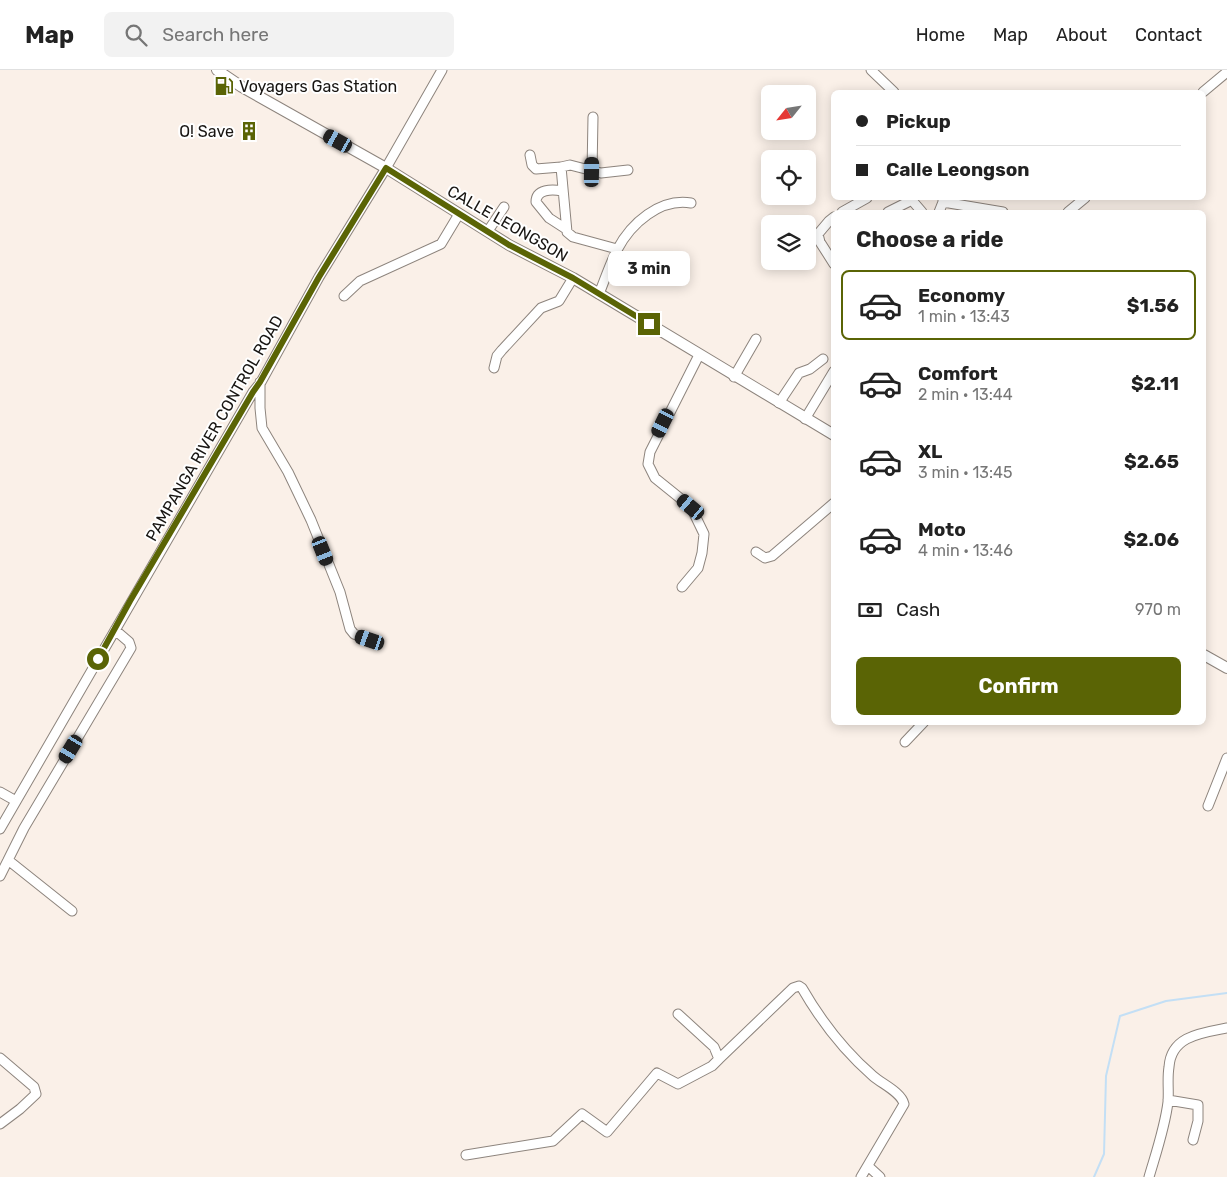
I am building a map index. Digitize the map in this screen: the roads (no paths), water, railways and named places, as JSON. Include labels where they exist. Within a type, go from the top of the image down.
[{"type":"main road","name":"CALLE LEONGSON","points":[[217,70],[242,87],[386,168],[509,245],[573,278],[831,434]]},
{"type":"main road","points":[[1206,656],[1227,668]]},
{"type":"street","name":"PAMPANGA RIVER CONTROL ROAD","points":[[0,828],[164,543],[260,382],[319,277],[386,168],[442,70]]},
{"type":"street","points":[[871,70],[892,90]]},
{"type":"street","points":[[1205,90],[1227,72]]},
{"type":"street","points":[[592,172],[593,117]]},
{"type":"street","points":[[530,155],[532,165],[536,169],[570,165],[601,174],[628,170]]},
{"type":"street","points":[[561,167],[566,232],[573,237],[617,249]]},
{"type":"street","points":[[562,191],[544,191],[538,194],[536,202],[548,218],[566,229]]},
{"type":"street","points":[[846,210],[863,200]]},
{"type":"street","points":[[892,210],[909,200]]},
{"type":"street","points":[[912,200],[920,210]]},
{"type":"street","points":[[943,200],[993,210]]},
{"type":"street","points":[[1070,210],[1083,200]]},
{"type":"street","points":[[599,294],[617,249],[632,228],[654,210],[671,203],[691,204]]},
{"type":"street","points":[[488,231],[504,207]]},
{"type":"street","points":[[344,296],[360,280],[441,244],[459,214]]},
{"type":"street","points":[[831,220],[818,234],[820,242],[831,252]]},
{"type":"street","points":[[494,368],[502,350],[541,308],[559,301],[573,278]]},
{"type":"street","points":[[734,377],[756,339]]},
{"type":"street","points":[[682,587],[698,568],[704,534],[691,507],[655,478],[648,464],[648,458],[663,423],[699,355]]},
{"type":"street","points":[[779,403],[797,375],[810,369],[823,359]]},
{"type":"street","points":[[805,419],[831,376]]},
{"type":"street","points":[[260,382],[262,428],[288,472],[311,520],[340,592],[350,629],[354,634],[370,640]]},
{"type":"street","points":[[756,552],[765,558],[772,556],[831,507]]},
{"type":"street","points":[[0,876],[27,823],[131,648],[129,642],[115,630]]},
{"type":"street","points":[[905,742],[921,725]]},
{"type":"street","points":[[1208,806],[1227,758]]},
{"type":"street","points":[[0,792],[16,801]]},
{"type":"street","points":[[8,860],[72,911]]},
{"type":"street","points":[[466,1155],[553,1141],[582,1114],[607,1132],[657,1073],[678,1084],[700,1073],[720,1059],[793,988],[798,986],[802,988],[822,1022],[838,1042],[872,1076],[899,1096],[904,1102],[861,1177]]},
{"type":"street","points":[[678,1014],[714,1047],[720,1059]]},
{"type":"street","points":[[1149,1177],[1162,1132],[1168,1100],[1171,1053],[1182,1041],[1227,1028]]},
{"type":"street","points":[[0,1058],[34,1087],[36,1094],[0,1124]]},
{"type":"street","points":[[1168,1100],[1198,1105],[1197,1129],[1193,1140]]},
{"type":"street","points":[[868,1166],[880,1177]]},
{"type":"waterway","points":[[1094,1177],[1104,1154],[1106,1076],[1120,1016],[1166,1001],[1227,993]]},
{"type":"place","name":"Voyagers Gas Station","points":[[224,86]]},
{"type":"place","name":"O! Save","points":[[249,131]]}]
